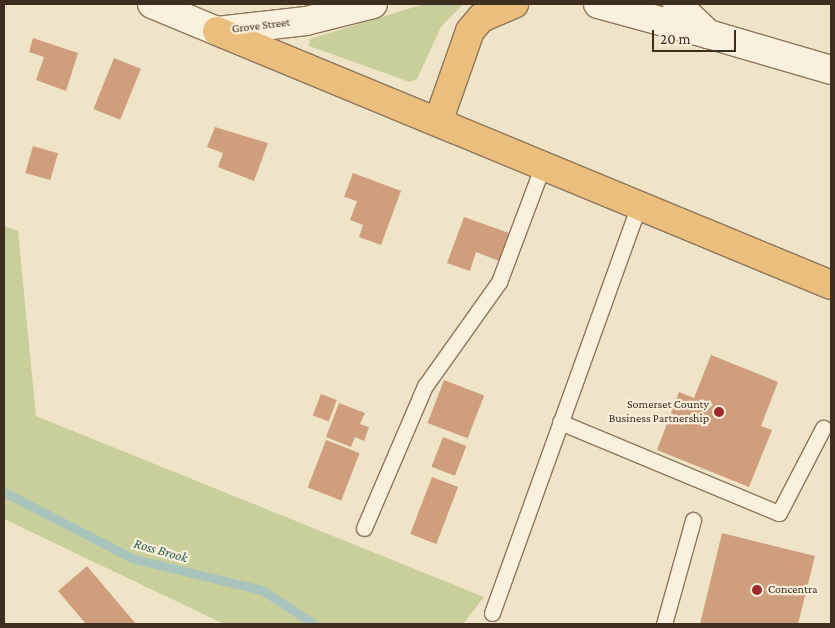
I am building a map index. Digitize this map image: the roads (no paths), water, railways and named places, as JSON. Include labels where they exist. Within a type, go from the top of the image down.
[{"type":"highway","points":[[438,122],[470,31],[481,18],[514,4]]},
{"type":"highway","points":[[217,31],[831,285]]},
{"type":"street","name":"Grove Street","points":[[152,4],[217,31],[306,20],[372,4]]},
{"type":"street","points":[[598,4],[831,70]]},
{"type":"street","points":[[677,4],[708,34]]},
{"type":"lane","points":[[364,528],[425,386],[499,282],[543,165]]},
{"type":"lane","points":[[492,613],[639,204]]},
{"type":"lane","points":[[560,422],[779,513],[823,428]]},
{"type":"lane","points":[[664,624],[693,520]]},
{"type":"waterway","name":"Ross Brook","points":[[4,492],[134,559],[262,590],[314,624]]},
{"type":"place","name":"Somerset County Business Partnership","points":[[719,412]]},
{"type":"place","name":"Concentra","points":[[757,590]]}]
